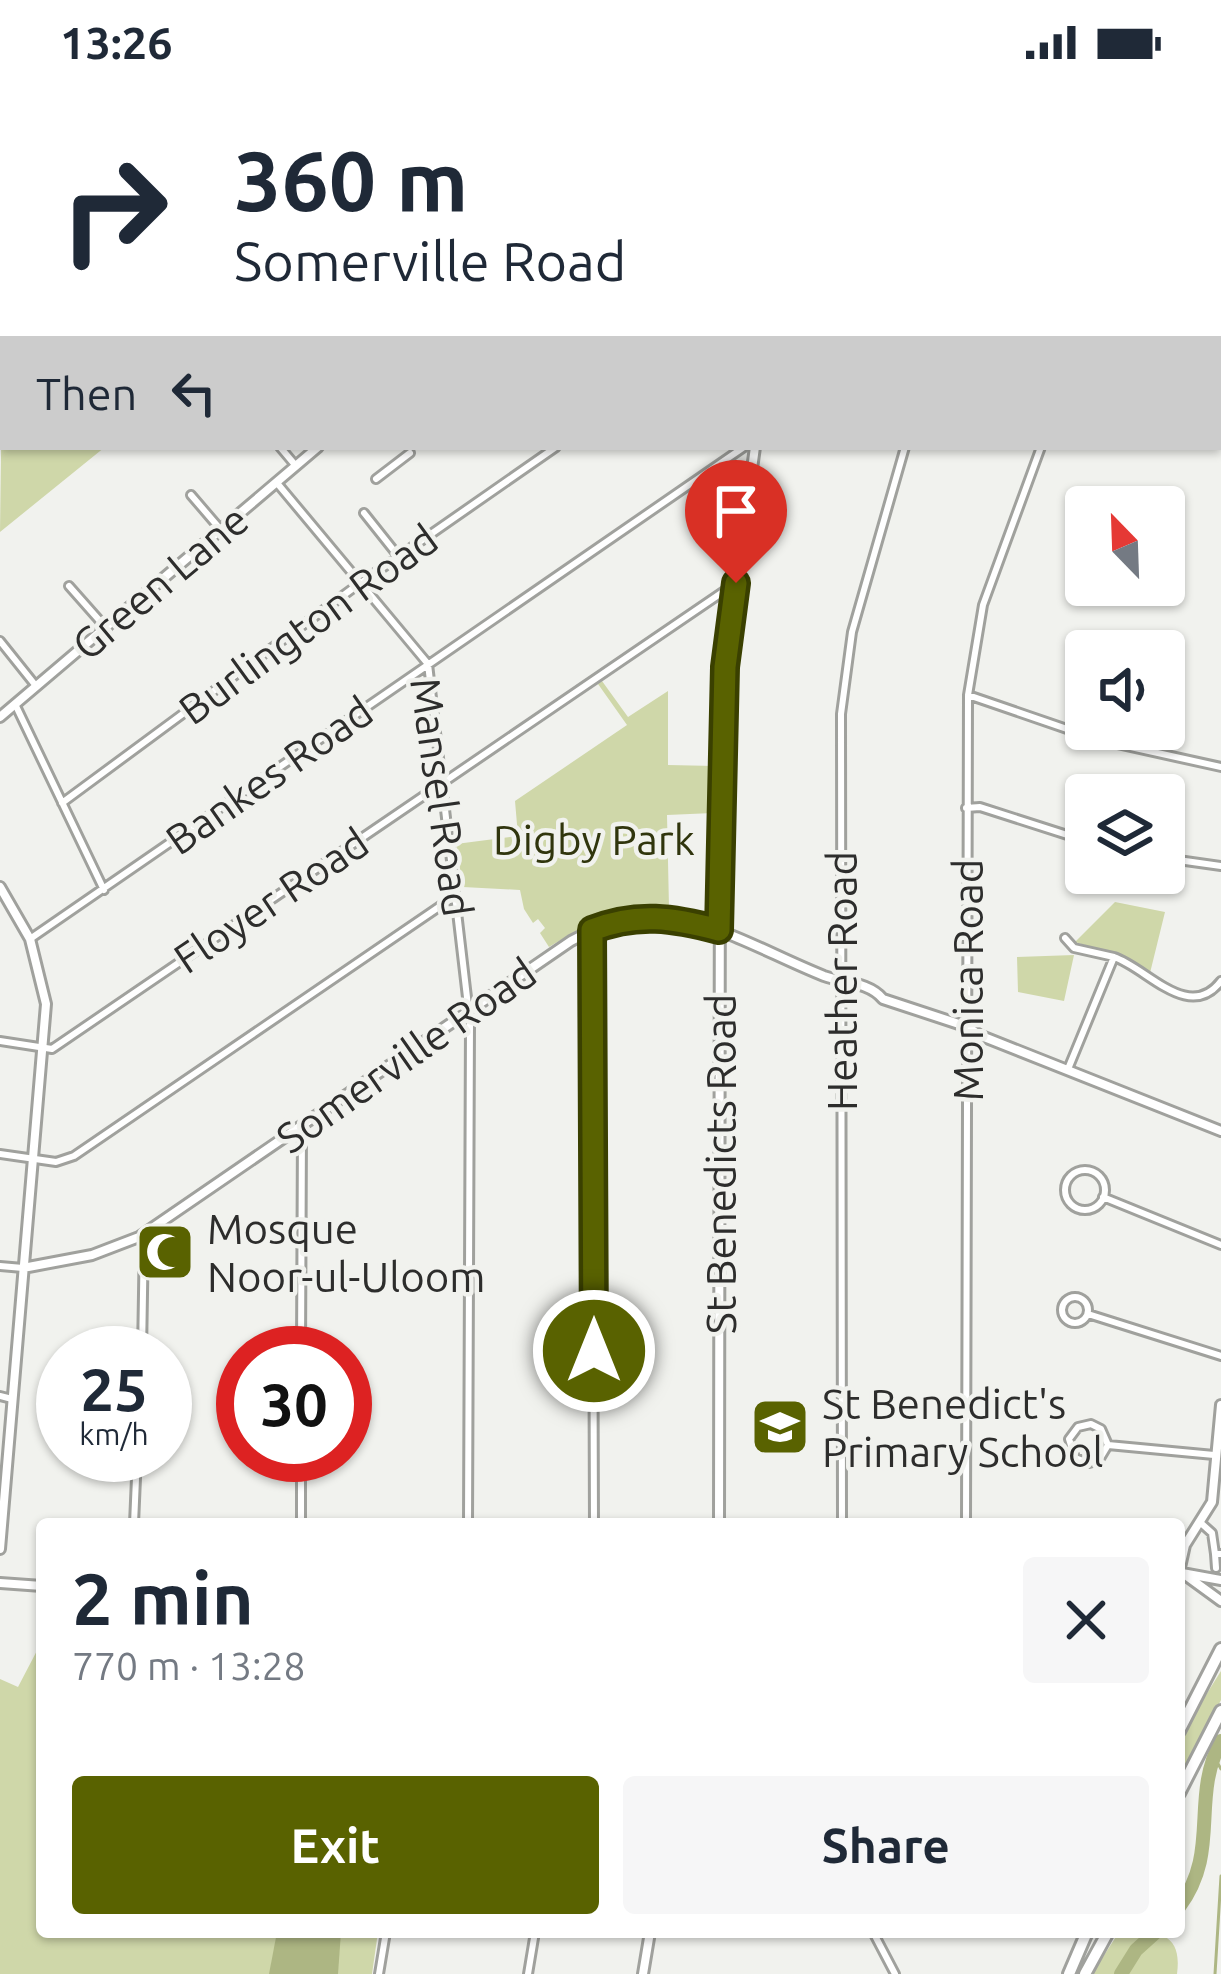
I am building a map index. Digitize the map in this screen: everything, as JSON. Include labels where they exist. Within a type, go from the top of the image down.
[{"type":"highway","points":[[1185,1719],[1221,1649]]},
{"type":"highway","points":[[1185,1781],[1221,1711]]},
{"type":"highway","points":[[1069,1974],[1084,1938]]},
{"type":"highway","points":[[1085,1974],[1105,1938]]},
{"type":"street","points":[[283,450],[296,466]]},
{"type":"street","name":"Green Lane","points":[[0,717],[315,450]]},
{"type":"street","points":[[376,478],[410,450]]},
{"type":"street","name":"Burlington Road","points":[[62,803],[552,450]]},
{"type":"street","name":"Bankes Road","points":[[30,939],[740,450]]},
{"type":"street","name":"St Benedicts Road","points":[[719,1518],[719,930],[725,667],[755,450]]},
{"type":"street","name":"Heather Road","points":[[842,1518],[841,714],[852,632],[904,450]]},
{"type":"street","name":"Monica Road","points":[[966,1518],[968,695],[983,605],[1040,450]]},
{"type":"street","name":"Mansel Road","points":[[277,483],[428,664],[469,1011],[469,1518]]},
{"type":"street","points":[[191,495],[221,530]]},
{"type":"street","points":[[364,513],[399,557]]},
{"type":"street","name":"Floyer Road","points":[[43,1049],[52,1049],[736,583]]},
{"type":"street","points":[[69,586],[107,629]]},
{"type":"street","points":[[0,641],[37,686]]},
{"type":"street","points":[[968,695],[1100,740],[1221,766]]},
{"type":"street","points":[[15,704],[104,890]]},
{"type":"street","points":[[966,808],[980,807],[1065,834]]},
{"type":"street","points":[[1185,861],[1221,866]]},
{"type":"street","points":[[0,887],[30,939],[46,1004],[0,1549]]},
{"type":"street","points":[[0,1154],[56,1162],[74,1156],[455,896]]},
{"type":"street","name":"Somerville Road","points":[[0,1266],[23,1268],[92,1255],[144,1234],[592,930],[630,917],[719,930],[1221,1131]]},
{"type":"street","points":[[592,930],[593,1518]]},
{"type":"street","points":[[1065,938],[1074,948],[1114,957],[1169,992],[1186,996],[1210,992],[1221,981]]},
{"type":"street","points":[[1068,1069],[1114,957]]},
{"type":"street","points":[[0,1041],[43,1049]]},
{"type":"street","points":[[302,1126],[302,1326]]},
{"type":"street","points":[[1090,1170],[1103,1181],[1103,1197],[1091,1208],[1075,1207],[1065,1186],[1074,1172],[1090,1170]]},
{"type":"street","points":[[1103,1197],[1221,1244]]},
{"type":"street","points":[[142,1326],[144,1234]]},
{"type":"street","points":[[1070,1297],[1087,1304],[1088,1314],[1082,1322],[1072,1324],[1061,1313],[1070,1297]]},
{"type":"street","points":[[1088,1314],[1221,1356]]},
{"type":"street","points":[[0,1396],[12,1399]]},
{"type":"street","points":[[1185,1545],[1212,1502],[1221,1405]]},
{"type":"street","points":[[1090,1424],[1101,1429],[1108,1445],[1099,1460],[1088,1463],[1075,1458],[1069,1439],[1078,1427],[1090,1424]]},
{"type":"street","points":[[1108,1445],[1214,1454]]},
{"type":"street","points":[[134,1518],[136,1482]]},
{"type":"street","points":[[301,1482],[301,1518]]},
{"type":"street","points":[[1202,1524],[1212,1533],[1216,1568]]},
{"type":"street","points":[[1185,1573],[1221,1580]]},
{"type":"street","points":[[1185,1576],[1221,1601]]},
{"type":"street","points":[[0,1583],[36,1586]]},
{"type":"street","points":[[379,1974],[385,1938]]},
{"type":"street","points":[[528,1974],[534,1938]]},
{"type":"street","points":[[643,1974],[649,1938]]},
{"type":"street","points":[[876,1938],[895,1974]]},
{"type":"green space","points":[[1,450],[101,450],[0,532]]},
{"type":"green space","name":"Digby Park","points":[[602,681],[628,717],[668,691],[668,765],[715,766],[713,813],[667,815],[669,908],[621,912],[549,947],[540,933],[545,928],[538,919],[533,923],[524,909],[520,890],[463,887],[456,844],[518,836],[515,801],[627,725],[598,684]]},
{"type":"green space","points":[[1115,902],[1165,912],[1150,973],[1127,958],[1075,942]]},
{"type":"green space","points":[[1074,955],[1064,1001],[1018,992],[1017,957]]},
{"type":"green space","points":[[36,1652],[36,1938],[377,1938],[372,1974],[0,1974],[0,1679],[18,1687]]},
{"type":"green space","points":[[1221,1671],[1221,1700],[1185,1771],[1185,1728]]},
{"type":"green space","points":[[1115,1938],[1166,1938],[1178,1959],[1177,1974],[1092,1974]]},
{"type":"shaded area","points":[[276,1938],[341,1938],[338,1974],[269,1974]]},
{"type":"waterway","points":[[1185,1897],[1199,1866],[1207,1784],[1221,1741]]},
{"type":"waterway","points":[[1213,1755],[1221,1769]]},
{"type":"waterway","points":[[1215,1974],[1221,1876]]},
{"type":"waterway","points":[[1121,1974],[1149,1938]]},
{"type":"place","name":"Mosque Noor-ul-Uloom","points":[[165,1252]]},
{"type":"place","name":"St Benedict's Primary School","points":[[780,1427]]},
{"type":"route","points":[[594,1351],[592,930],[630,917],[681,920],[719,930],[725,667],[736,583]]}]
